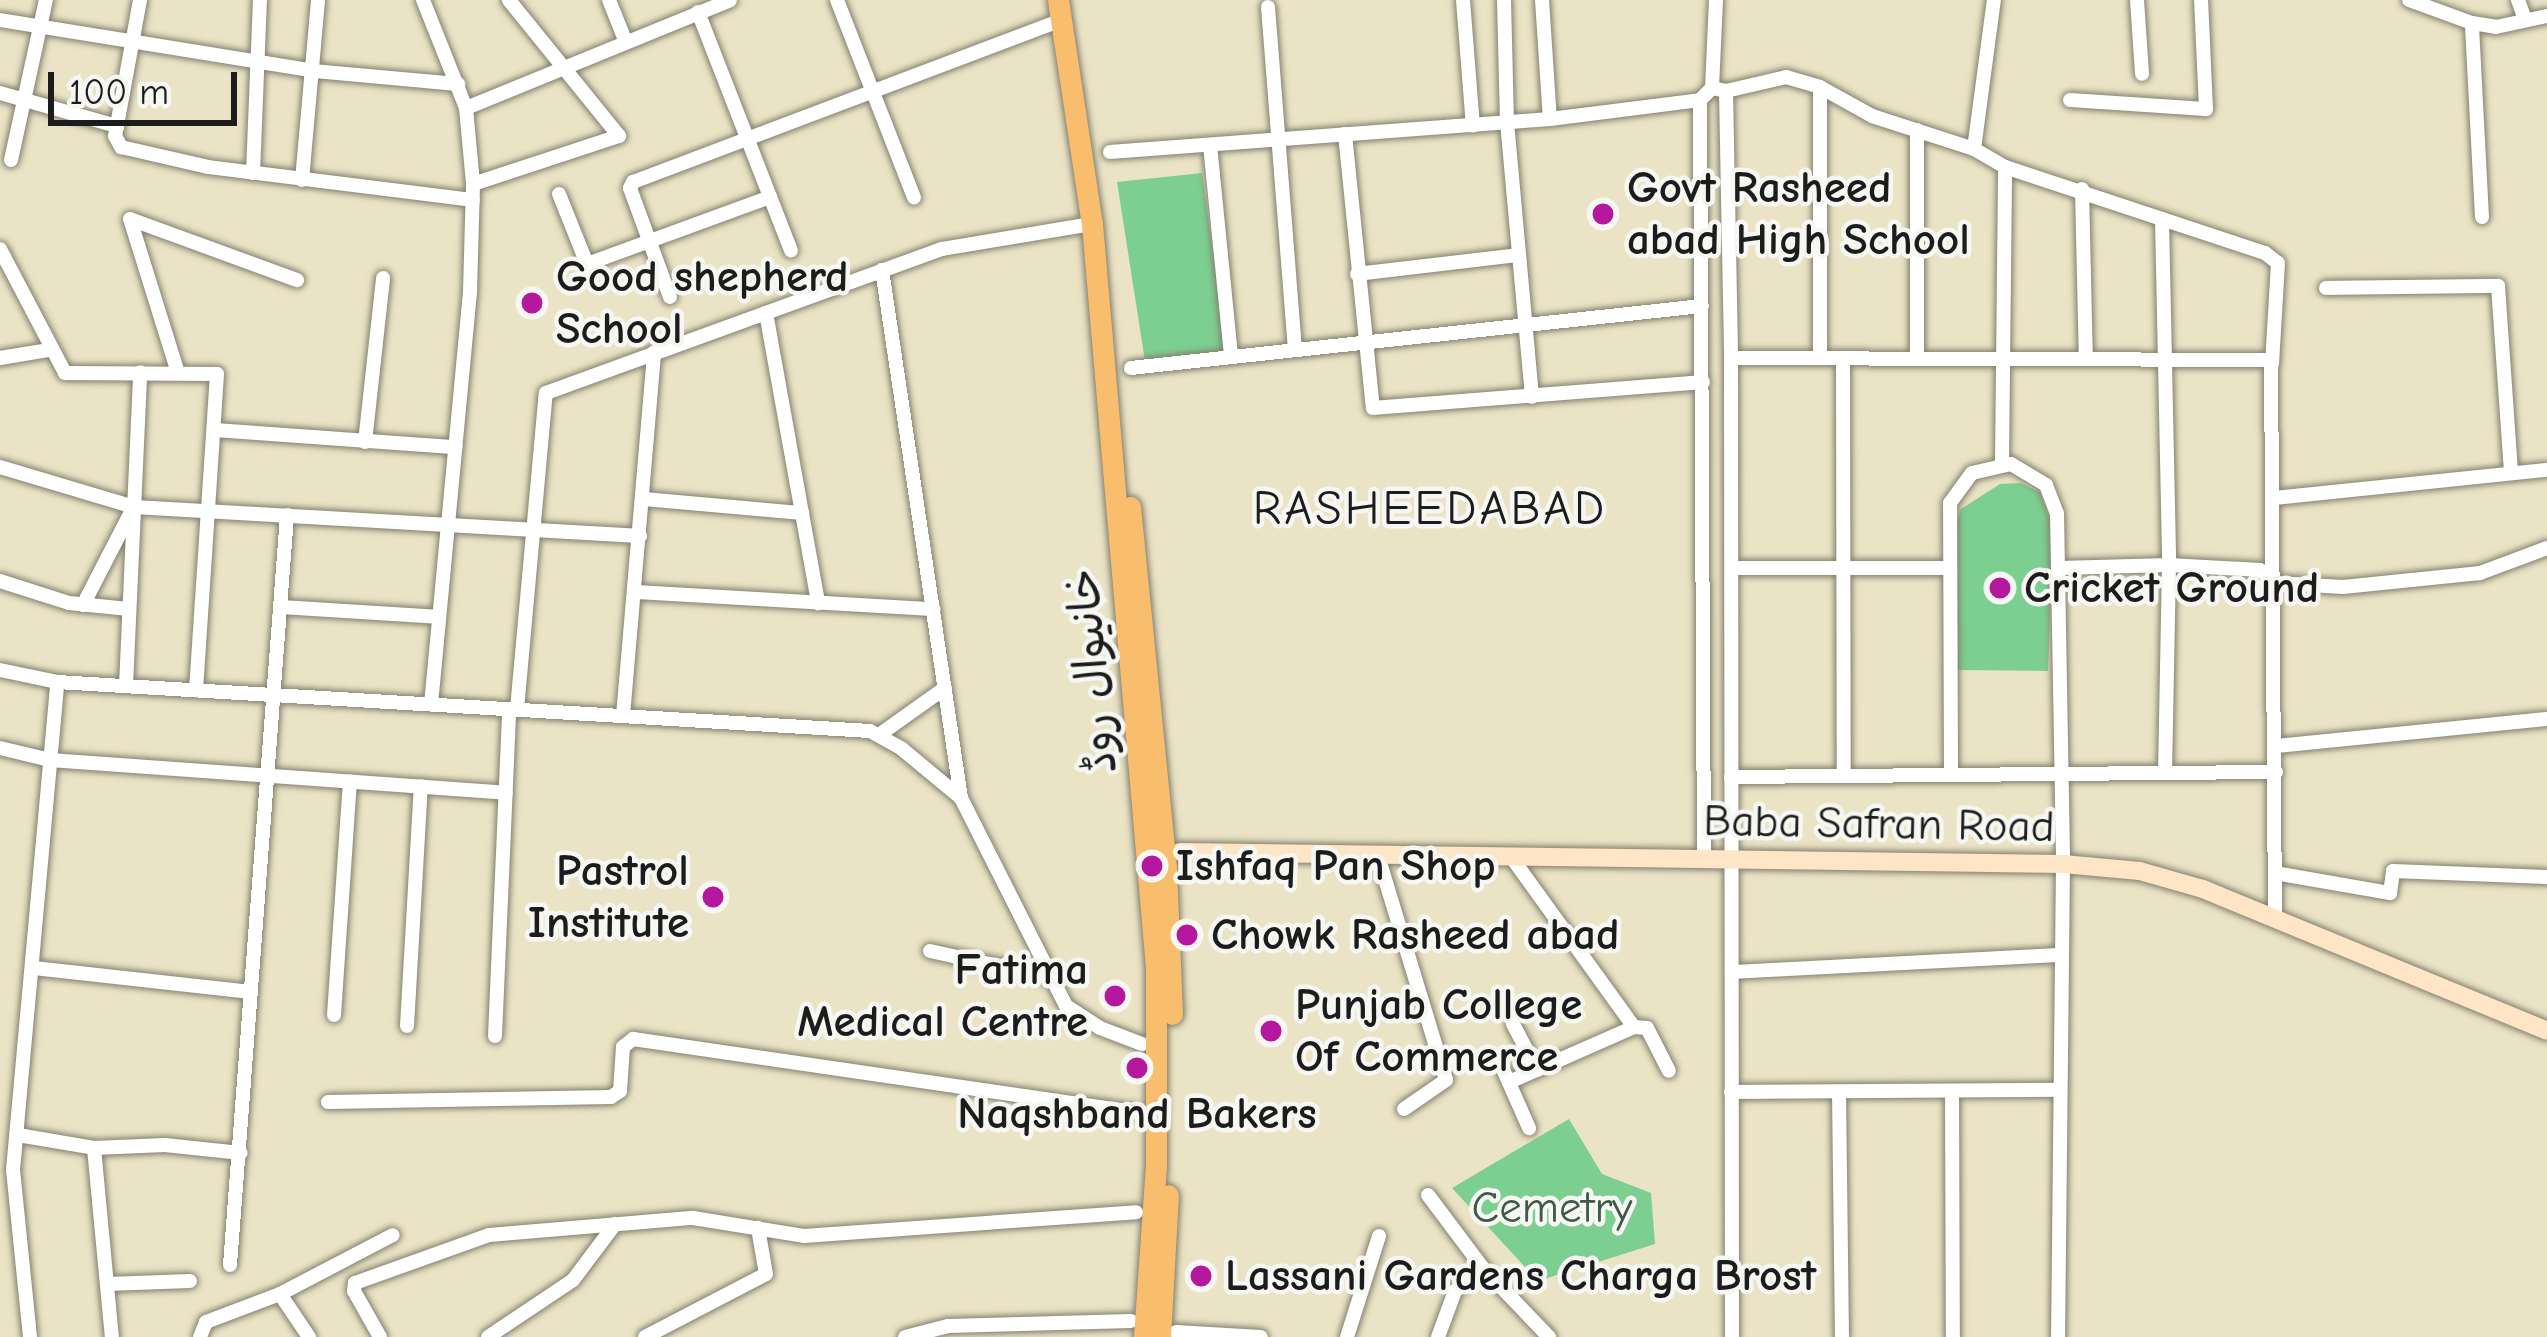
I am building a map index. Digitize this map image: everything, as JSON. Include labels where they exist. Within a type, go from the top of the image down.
[{"type":"main road","name":"خانیوال روڈ","points":[[1064,7],[1092,224],[1156,968],[1156,1165],[1138,1329]]},
{"type":"main road","name":"خانیوال روڈ","points":[[1064,7],[1100,192],[1166,870],[1174,1060],[1168,1335]]},
{"type":"main road","name":"Baba Safran Road","points":[[1180,853],[2063,864],[2140,871],[2275,917],[2547,1031]]},
{"type":"street","points":[[11,160],[46,0]]},
{"type":"street","points":[[140,0],[117,143],[128,149],[302,180],[473,192],[619,138],[509,0]]},
{"type":"street","points":[[253,173],[260,0]]},
{"type":"street","points":[[302,180],[318,0]]},
{"type":"street","points":[[423,0],[466,108],[473,192],[431,704]]},
{"type":"street","points":[[609,0],[625,40]]},
{"type":"street","points":[[466,108],[730,0]]},
{"type":"street","points":[[837,0],[914,197]]},
{"type":"street","points":[[1463,0],[1473,126]]},
{"type":"street","points":[[1504,0],[1507,122],[1532,397]]},
{"type":"street","points":[[1542,0],[1550,119]]},
{"type":"street","points":[[1716,0],[1731,358],[1732,1337]]},
{"type":"street","points":[[1974,149],[1994,0]]},
{"type":"street","points":[[2137,0],[2142,74]]},
{"type":"street","points":[[2070,100],[2206,109],[2201,0]]},
{"type":"street","points":[[2409,0],[2496,27],[2547,16]]},
{"type":"street","points":[[2518,0],[2525,19]]},
{"type":"street","points":[[670,297],[631,184],[872,91],[1064,7]]},
{"type":"street","points":[[1268,7],[1295,350]]},
{"type":"street","points":[[698,12],[791,251]]},
{"type":"street","points":[[0,20],[130,46],[314,71],[458,84]]},
{"type":"street","points":[[2472,23],[2482,217]]},
{"type":"street","points":[[1110,152],[1550,119],[1700,100],[1719,89],[1786,77],[1820,87],[1872,116],[1974,149],[2005,167],[2265,253],[2278,263],[2272,364],[2275,917]]},
{"type":"street","points":[[1820,87],[1820,358]]},
{"type":"street","points":[[0,93],[117,126]]},
{"type":"street","points":[[1700,100],[1704,861]]},
{"type":"street","points":[[1916,359],[1917,130]]},
{"type":"street","points":[[1345,134],[1373,408],[1703,382]]},
{"type":"street","points":[[1210,145],[1231,356]]},
{"type":"street","points":[[2002,463],[2005,167]]},
{"type":"street","points":[[2082,189],[2086,359]]},
{"type":"street","points":[[559,194],[585,264],[770,197]]},
{"type":"street","points":[[178,373],[130,218],[297,280]]},
{"type":"street","points":[[2162,219],[2169,565],[2165,773]]},
{"type":"street","points":[[495,1036],[506,793],[546,393],[942,249],[1092,224]]},
{"type":"street","points":[[0,249],[59,369],[75,375],[217,374],[196,690]]},
{"type":"street","points":[[1357,274],[1519,255]]},
{"type":"street","points":[[882,270],[962,797],[1066,1006],[1142,1044]]},
{"type":"street","points":[[365,442],[383,278]]},
{"type":"street","points":[[2326,288],[2498,286],[2511,472]]},
{"type":"street","points":[[1131,368],[1702,307]]},
{"type":"street","points":[[766,313],[818,603]]},
{"type":"street","points":[[0,358],[49,350]]},
{"type":"street","points":[[623,716],[654,352]]},
{"type":"street","points":[[1731,358],[2269,358],[2272,364]]},
{"type":"street","points":[[1843,358],[1844,776]]},
{"type":"street","points":[[126,686],[140,372]]},
{"type":"street","points":[[214,430],[454,447]]},
{"type":"street","points":[[1951,775],[1948,521],[1956,489],[1972,473],[2002,463],[2029,470],[2052,496],[2059,568],[2063,864],[2058,1337]]},
{"type":"street","points":[[0,467],[134,507],[640,536]]},
{"type":"street","points":[[2274,499],[2547,470]]},
{"type":"street","points":[[644,499],[802,513]]},
{"type":"street","points":[[83,605],[134,507]]},
{"type":"street","points":[[230,1265],[287,515]]},
{"type":"street","points":[[2059,568],[2169,565],[2260,570],[2275,583],[2343,587],[2480,573],[2547,548]]},
{"type":"street","points":[[1732,568],[1949,568]]},
{"type":"street","points":[[0,581],[83,605],[129,609]]},
{"type":"street","points":[[635,592],[934,609]]},
{"type":"street","points":[[280,607],[438,617]]},
{"type":"street","points":[[0,670],[57,682],[879,735],[962,797]]},
{"type":"street","points":[[30,1337],[13,1170],[57,682]]},
{"type":"street","points":[[879,735],[945,688]]},
{"type":"street","points":[[2276,746],[2547,719]]},
{"type":"street","points":[[0,748],[50,760],[506,793]]},
{"type":"street","points":[[1731,777],[2276,772]]},
{"type":"street","points":[[334,1015],[350,782]]},
{"type":"street","points":[[407,1026],[421,786]]},
{"type":"street","points":[[1378,856],[1447,1080],[1404,1108]]},
{"type":"street","points":[[1512,858],[1634,1027]]},
{"type":"street","points":[[2276,873],[2390,893],[2393,872],[2547,877]]},
{"type":"street","points":[[930,951],[1054,978]]},
{"type":"street","points":[[1732,972],[2061,955]]},
{"type":"street","points":[[34,968],[251,992]]},
{"type":"street","points":[[1513,1024],[1537,1070]]},
{"type":"street","points":[[1509,1082],[1634,1027],[1647,1028],[1669,1071]]},
{"type":"street","points":[[328,1102],[611,1097],[620,1091],[623,1047],[633,1039],[1140,1113]]},
{"type":"street","points":[[1502,1066],[1529,1128]]},
{"type":"street","points":[[1731,1093],[2059,1090]]},
{"type":"street","points":[[1952,1091],[1953,1337]]},
{"type":"street","points":[[1839,1092],[1841,1337]]},
{"type":"street","points":[[17,1135],[94,1148],[165,1144],[241,1153]]},
{"type":"street","points":[[94,1148],[112,1337]]},
{"type":"street","points":[[1428,1195],[1482,1267],[1549,1337]]},
{"type":"street","points":[[380,1337],[354,1291],[355,1283],[489,1235],[693,1218],[804,1236],[1136,1212]]},
{"type":"street","points":[[488,1337],[573,1280],[614,1224]]},
{"type":"street","points":[[646,1337],[766,1274],[758,1228]]},
{"type":"street","points":[[200,1337],[206,1322],[280,1294],[393,1235]]},
{"type":"street","points":[[1347,1337],[1379,1236]]},
{"type":"street","points":[[1438,1337],[1455,1291],[1482,1267]]},
{"type":"street","points":[[107,1284],[190,1281]]},
{"type":"street","points":[[280,1294],[309,1337]]},
{"type":"street","points":[[904,1337],[948,1326],[1138,1329]]},
{"type":"street","points":[[1168,1335],[1261,1337]]},
{"type":"green space","points":[[1202,173],[1227,354],[1145,361],[1117,182]]},
{"type":"green space","points":[[2021,483],[2040,492],[2053,529],[2048,671],[1953,670],[1953,535],[1961,509],[2000,484]]},
{"type":"green space","name":"Cemetry","points":[[1569,1119],[1602,1174],[1651,1193],[1655,1244],[1538,1281],[1452,1188]]},
{"type":"place","name":"Govt Rasheed abad High School","points":[[1603,214]]},
{"type":"place","name":"Good shepherd School","points":[[532,303]]},
{"type":"place","name":"Cricket Ground","points":[[2000,588]]},
{"type":"place","name":"Ishfaq Pan Shop","points":[[1152,866]]},
{"type":"place","name":"Pastrol Institute","points":[[713,897]]},
{"type":"place","name":"Chowk Rasheed abad","points":[[1187,935]]},
{"type":"place","name":"Fatima Medical Centre","points":[[1115,996]]},
{"type":"place","name":"Punjab College Of Commerce","points":[[1271,1031]]},
{"type":"place","name":"Naqshband Bakers","points":[[1137,1068]]},
{"type":"place","name":"Lassani Gardens Charga Brost","points":[[1201,1276]]},
{"type":"district","name":"RASHEEDABAD","points":[[1430,509]]}]
